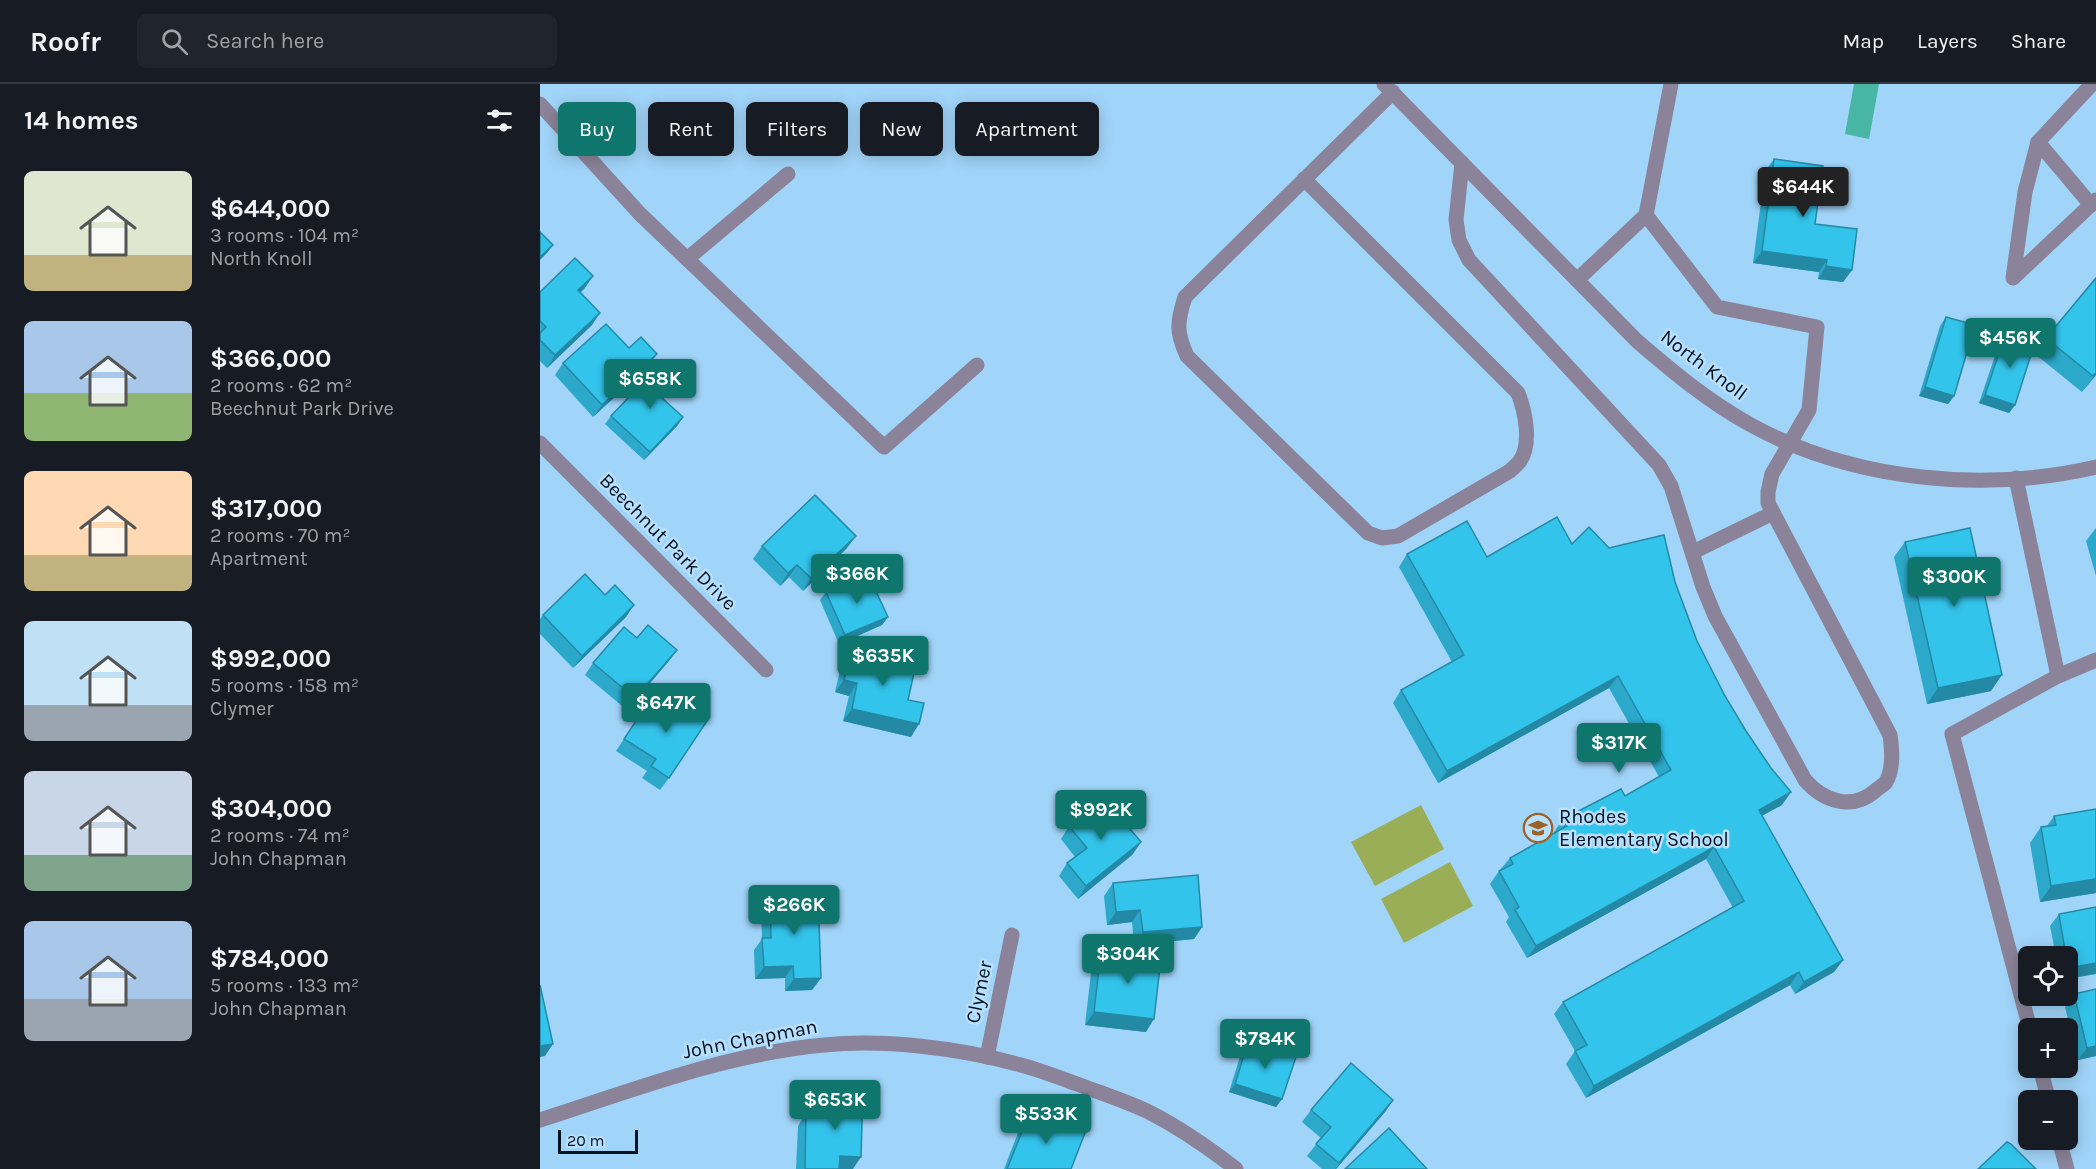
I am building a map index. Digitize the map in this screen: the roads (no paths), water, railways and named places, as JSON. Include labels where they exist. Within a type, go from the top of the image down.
[{"type":"street","points":[[1577,280],[1646,215],[1671,84]]},
{"type":"street","points":[[2038,142],[2093,203],[2013,278],[2025,192],[2038,142],[2092,84]]},
{"type":"street","points":[[1304,179],[1518,393],[1524,408],[1527,421],[1525,444],[1521,460],[1516,466],[1398,536],[1382,538],[1368,533],[1187,356],[1179,339],[1178,320],[1185,297],[1304,179],[1389,88]]},
{"type":"street","name":"North Knoll","points":[[1389,88],[1637,342],[1682,380],[1736,416],[1791,443],[1838,460],[1897,474],[1951,480],[2016,478],[2061,475],[2096,467]]},
{"type":"street","points":[[540,104],[639,214],[884,447],[977,365]]},
{"type":"street","points":[[1462,163],[1456,220],[1459,240],[1469,260],[1659,465],[1671,486],[1715,616],[1805,780],[1815,792],[1834,801],[1850,802],[1867,798],[1886,782],[1893,750],[1890,735],[1768,503],[1772,474],[1809,410],[1817,327],[1718,307],[1646,215]]},
{"type":"street","points":[[687,259],[788,174]]},
{"type":"street","name":"Beechnut Park Drive","points":[[540,443],[766,670]]},
{"type":"street","points":[[2016,478],[2058,676]]},
{"type":"street","points":[[1693,552],[1773,513]]},
{"type":"street","points":[[2027,1018],[1952,734],[2058,676],[2096,660]]},
{"type":"street","name":"Clymer","points":[[987,1057],[1012,935]]},
{"type":"street","name":"John Chapman","points":[[540,1120],[691,1071],[760,1054],[825,1044],[884,1044],[944,1050],[1018,1064],[1109,1095],[1186,1133],[1236,1169]]},
{"type":"street","points":[[2062,1150],[2067,1169]]},
{"type":"place","name":"Rhodes Elementary School","points":[[1538,828]]}]
